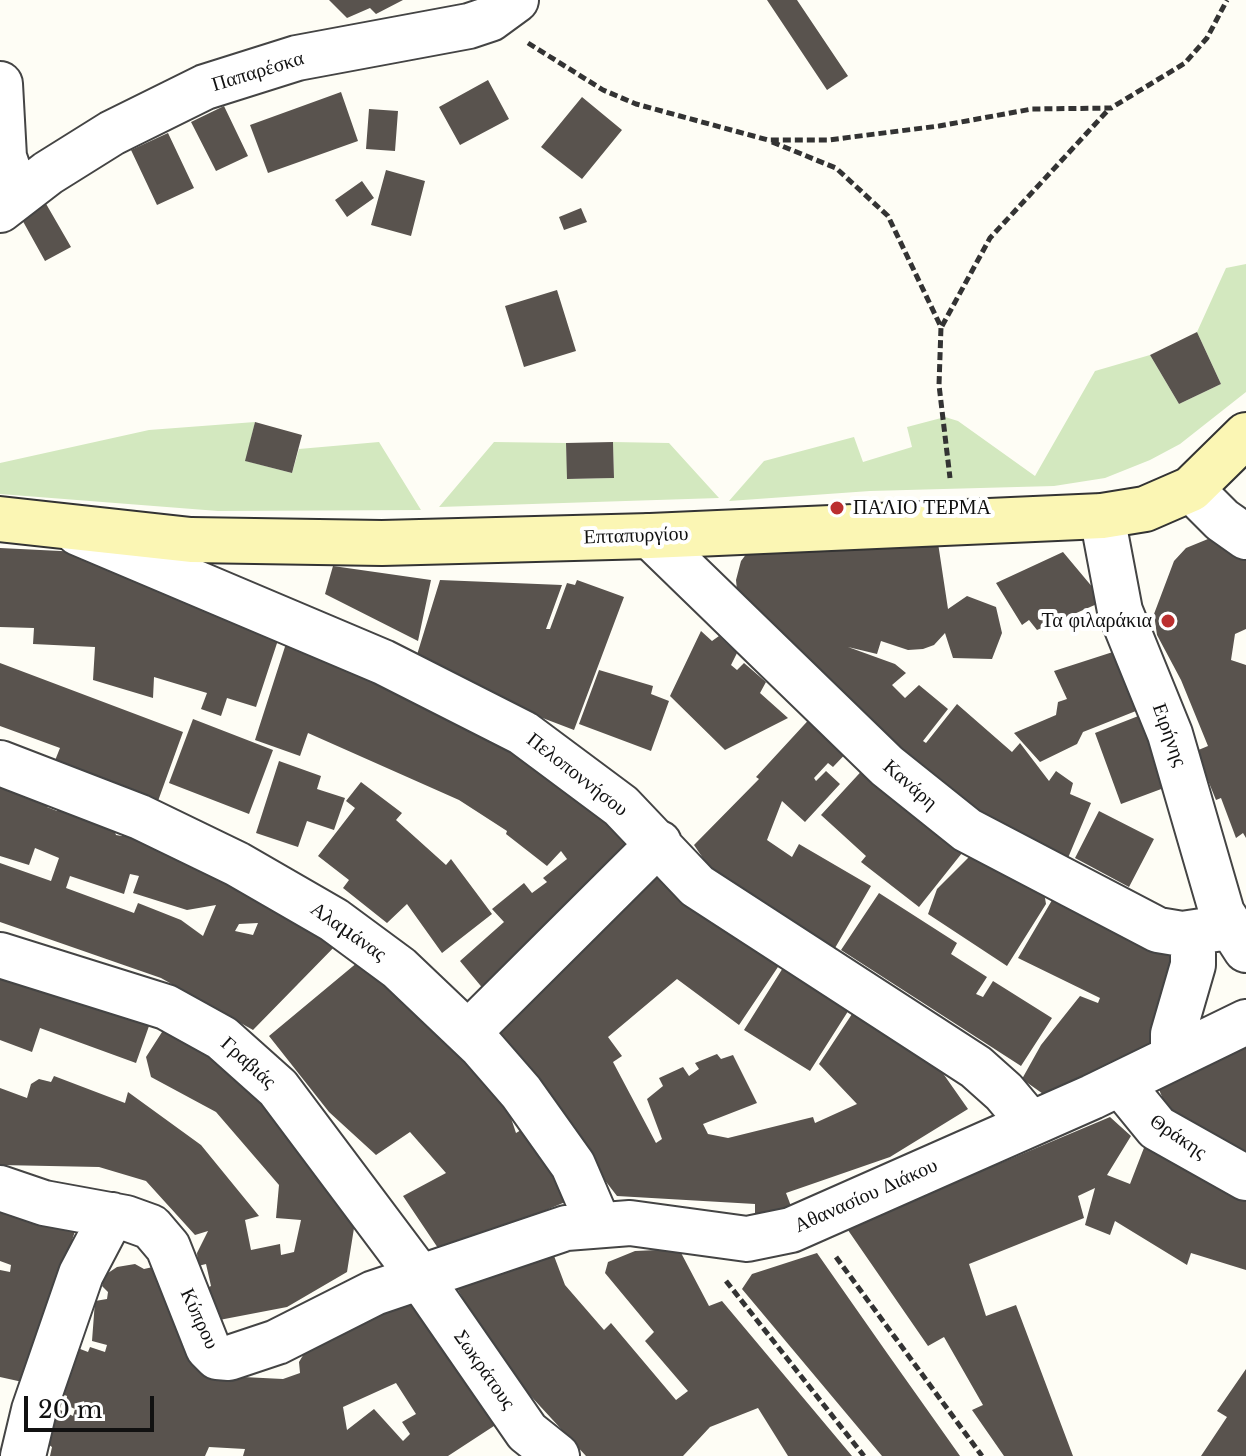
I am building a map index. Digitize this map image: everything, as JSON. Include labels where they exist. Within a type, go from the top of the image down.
[{"type":"main road","name":"Επταπυργίου","points":[[0,519],[114,534],[252,543],[650,536],[1102,516],[1145,509],[1191,489],[1246,435]]},
{"type":"street","name":"Παπαρέσκα","points":[[9,202],[112,133],[205,87],[297,58],[448,32],[493,6]]},
{"type":"street","points":[[0,84],[9,202]]},
{"type":"street","points":[[1191,489],[1222,520],[1246,537]]},
{"type":"street","name":"Ειρήνης","points":[[1102,516],[1120,611],[1170,734],[1223,937]]},
{"type":"street","name":"Πελοποννήσου","points":[[60,527],[290,620],[495,717],[577,771],[659,843],[706,892],[976,1067],[1004,1092],[1030,1123]]},
{"type":"street","name":"Κανάρη","points":[[650,536],[887,766],[945,816],[1141,923],[1171,933],[1223,937]]},
{"type":"street","name":"Αλαμάνας","points":[[0,763],[140,817],[285,889],[334,920],[399,968],[468,1033],[557,1138],[598,1223]]},
{"type":"street","points":[[468,1033],[659,843]]},
{"type":"street","points":[[1173,1057],[1173,1034],[1193,965],[1223,937]]},
{"type":"street","name":"Γραβιάς","points":[[0,955],[166,1007],[222,1038],[278,1088],[419,1276]]},
{"type":"street","name":"Αθανασίου Διάκου","points":[[419,1276],[533,1237],[598,1223],[630,1223],[747,1239],[811,1223],[1121,1084],[1246,1022]]},
{"type":"street","name":"Θράκης","points":[[1121,1084],[1157,1128],[1246,1178]]},
{"type":"street","name":"Κύπρου","points":[[0,1188],[44,1203],[144,1223],[164,1241],[202,1336],[217,1357],[236,1357],[277,1342],[374,1293],[419,1276]]},
{"type":"street","points":[[23,1456],[34,1410],[81,1274],[112,1215]]},
{"type":"street","name":"Σωκράτους","points":[[419,1276],[527,1432],[557,1456]]},
{"type":"path","points":[[947,443],[939,385],[941,327],[990,238],[1111,108],[1185,63],[1207,38],[1227,0]]},
{"type":"path","points":[[493,6],[603,90],[636,104],[768,140],[836,168],[888,216],[941,327]]},
{"type":"path","points":[[768,140],[828,140],[939,126],[1032,109],[1111,108]]},
{"type":"path","points":[[811,1223],[982,1456]]},
{"type":"path","points":[[689,1233],[864,1456]]},
{"type":"green space","points":[[1246,264],[1246,392],[1180,444],[1150,460],[1105,478],[1054,486],[870,491],[729,501],[764,461],[854,437],[863,462],[912,447],[907,427],[945,417],[958,421],[1035,476],[1095,371],[1150,355],[1179,404],[1221,384],[1197,332],[1226,268]]},
{"type":"green space","points":[[255,422],[246,461],[292,473],[299,449],[379,442],[421,510],[218,511],[0,494],[0,463],[149,430]]},
{"type":"green space","points":[[494,442],[566,443],[568,479],[614,478],[613,442],[669,443],[719,498],[439,507]]},
{"type":"building","points":[[329,0],[403,0],[376,14],[370,8],[347,18]]},
{"type":"building","points":[[767,0],[797,0],[848,76],[827,90]]},
{"type":"building","points":[[488,80],[509,119],[460,145],[439,107]]},
{"type":"building","points":[[341,92],[358,141],[268,173],[250,125]]},
{"type":"building","points":[[582,97],[622,130],[582,179],[541,147]]},
{"type":"building","points":[[224,106],[248,156],[216,171],[191,122]]},
{"type":"building","points":[[369,109],[398,111],[395,151],[366,149]]},
{"type":"building","points":[[168,133],[194,188],[157,205],[131,150]]},
{"type":"building","points":[[386,170],[425,181],[411,236],[371,225]]},
{"type":"building","points":[[362,181],[374,198],[347,217],[335,200]]},
{"type":"building","points":[[45,202],[71,247],[45,261],[20,216]]},
{"type":"building","points":[[581,208],[587,222],[564,230],[559,217]]},
{"type":"building","points":[[557,290],[576,351],[524,367],[505,306]]},
{"type":"building","points":[[1197,332],[1221,384],[1179,404],[1150,355]]},
{"type":"building","points":[[255,422],[302,435],[292,473],[245,461]]},
{"type":"building","points":[[613,442],[614,478],[567,479],[566,443]]},
{"type":"building","points":[[1208,539],[1246,554],[1246,629],[1235,634],[1231,660],[1246,665],[1246,838],[1243,833],[1236,838],[1221,798],[1216,800],[1196,751],[1208,746],[1181,680],[1157,635],[1154,614],[1174,561],[1186,548]]},
{"type":"building","points":[[938,543],[948,609],[967,596],[996,607],[1002,633],[992,659],[953,658],[945,633],[934,645],[923,649],[908,650],[881,641],[877,654],[848,647],[895,664],[906,673],[892,685],[905,698],[919,685],[948,709],[923,741],[926,743],[957,704],[1012,752],[1020,743],[1049,781],[1056,771],[1073,783],[1070,794],[1091,803],[1065,865],[969,812],[738,601],[736,580],[741,561],[750,549]]},
{"type":"building","points":[[0,548],[101,553],[281,631],[256,707],[227,698],[221,716],[201,709],[207,693],[154,677],[153,698],[93,680],[95,647],[33,644],[34,628],[0,627]]},
{"type":"building","points":[[1063,552],[1104,601],[1037,630],[1029,620],[1022,625],[996,583]]},
{"type":"building","points":[[333,566],[431,580],[418,641],[325,594]]},
{"type":"building","points":[[440,580],[562,585],[546,629],[550,629],[567,583],[575,585],[577,580],[624,597],[574,730],[519,709],[416,658]]},
{"type":"building","points":[[291,628],[453,707],[651,841],[552,918],[555,921],[524,946],[526,949],[490,997],[460,961],[504,922],[492,909],[524,883],[532,893],[547,882],[543,878],[567,859],[561,851],[547,866],[506,834],[507,831],[459,800],[308,733],[300,756],[255,740]]},
{"type":"building","points":[[701,631],[712,641],[719,636],[737,653],[731,665],[737,670],[744,663],[766,682],[760,693],[788,718],[725,750],[670,696]]},
{"type":"building","points":[[1119,650],[1146,707],[1083,732],[1077,744],[1040,762],[1014,733],[1056,715],[1058,702],[1067,699],[1054,671]]},
{"type":"building","points":[[0,663],[183,732],[158,801],[54,763],[60,748],[0,726]]},
{"type":"building","points":[[599,670],[653,686],[651,694],[669,701],[651,751],[579,724]]},
{"type":"building","points":[[815,713],[852,747],[833,767],[828,763],[814,778],[816,781],[826,771],[840,784],[805,822],[782,801],[767,840],[792,857],[799,844],[871,886],[835,948],[763,907],[711,870],[694,845],[759,779],[756,777]]},
{"type":"building","points":[[1146,713],[1172,785],[1121,804],[1095,733]]},
{"type":"building","points":[[193,719],[273,750],[249,814],[169,783]]},
{"type":"building","points":[[279,761],[321,776],[317,789],[345,798],[334,830],[307,821],[298,847],[256,833]]},
{"type":"building","points":[[868,764],[966,848],[919,907],[861,862],[866,856],[821,815]]},
{"type":"building","points":[[0,773],[51,791],[47,807],[57,811],[61,800],[110,818],[116,835],[122,836],[126,825],[342,939],[253,1030],[161,978],[0,922],[0,863],[51,881],[59,858],[35,848],[29,865],[0,856]],"holes":[[[130,874],[139,876],[133,893],[187,910],[216,905],[203,936],[181,920],[138,903],[134,913],[66,888],[70,876],[124,894]],[[258,923],[253,935],[235,931],[239,924]]]},
{"type":"building","points":[[361,782],[402,813],[396,820],[446,865],[451,859],[492,914],[442,953],[407,904],[387,923],[343,888],[349,880],[318,856],[355,808],[346,801]]},
{"type":"building","points":[[1099,811],[1154,839],[1129,887],[1075,858]]},
{"type":"building","points":[[978,848],[1043,886],[1046,904],[1007,966],[928,914],[937,889]]},
{"type":"building","points":[[657,874],[784,958],[739,1025],[677,979],[608,1037],[622,1056],[613,1062],[656,1143],[662,1139],[647,1099],[663,1086],[659,1078],[683,1067],[689,1076],[699,1069],[695,1063],[717,1054],[721,1059],[733,1055],[757,1103],[703,1124],[708,1134],[728,1138],[813,1117],[815,1123],[857,1104],[819,1064],[854,1011],[920,1042],[915,1055],[928,1052],[968,1109],[890,1157],[786,1193],[794,1214],[773,1219],[755,1213],[755,1204],[617,1196],[522,1073],[480,1027]]},
{"type":"building","points":[[1058,890],[1182,958],[1149,1059],[1053,1101],[1022,1079],[1041,1045],[1080,996],[1098,1003],[1100,998],[1018,958]]},
{"type":"building","points":[[879,893],[957,943],[951,954],[987,977],[976,994],[983,997],[993,981],[1052,1018],[1021,1066],[841,950]]},
{"type":"building","points":[[370,952],[506,1103],[516,1133],[528,1126],[570,1200],[442,1254],[403,1196],[446,1173],[410,1132],[376,1155],[329,1112],[269,1036]]},
{"type":"building","points":[[786,963],[852,1005],[810,1071],[744,1030]]},
{"type":"building","points":[[0,965],[155,1009],[136,1063],[40,1028],[32,1052],[0,1040]]},
{"type":"building","points":[[171,1018],[251,1073],[358,1203],[347,1272],[287,1307],[214,1321],[205,1289],[211,1286],[206,1264],[198,1266],[197,1253],[208,1231],[195,1235],[146,1181],[99,1167],[0,1165],[0,1088],[27,1098],[31,1084],[39,1079],[51,1082],[54,1076],[125,1103],[128,1092],[201,1145],[259,1216],[245,1220],[251,1250],[280,1244],[281,1255],[294,1252],[301,1220],[276,1218],[279,1185],[216,1112],[151,1077],[146,1057]]},
{"type":"building","points":[[1246,1045],[1246,1165],[1178,1135],[1155,1080]]},
{"type":"building","points":[[1110,1117],[1131,1136],[1107,1175],[1130,1184],[1147,1140],[1246,1192],[1246,1270],[1191,1253],[1187,1265],[1115,1221],[1110,1235],[1085,1225],[1095,1188],[1078,1196],[1084,1218],[969,1264],[986,1316],[1016,1305],[1073,1456],[1004,1456],[972,1410],[983,1405],[944,1337],[928,1346],[841,1220],[959,1165],[965,1178]]},
{"type":"building","points":[[0,1200],[76,1228],[27,1383],[0,1377],[0,1270],[10,1272],[11,1265],[0,1261]]},
{"type":"building","points":[[548,1240],[565,1285],[604,1330],[611,1323],[676,1400],[688,1391],[645,1341],[654,1332],[605,1273],[608,1262],[635,1251],[679,1249],[709,1306],[722,1301],[852,1456],[788,1456],[758,1408],[710,1427],[683,1456],[586,1456],[504,1367],[455,1285]]},
{"type":"building","points":[[817,1253],[960,1456],[882,1456],[742,1289],[752,1274]]},
{"type":"building","points":[[135,1264],[144,1269],[157,1266],[163,1296],[172,1292],[203,1375],[283,1379],[300,1373],[299,1362],[305,1352],[405,1293],[497,1424],[448,1456],[243,1456],[245,1449],[209,1447],[205,1456],[50,1456],[52,1447],[43,1441],[56,1408],[73,1416],[75,1409],[66,1405],[67,1396],[57,1392],[75,1347],[88,1352],[90,1347],[105,1352],[107,1345],[92,1341],[95,1301],[107,1299],[108,1292],[102,1286],[105,1275],[117,1267]],"holes":[[[396,1383],[416,1414],[402,1422],[410,1434],[403,1441],[374,1409],[347,1430],[343,1407]]]},
{"type":"building","points":[[1246,1369],[1246,1456],[1201,1456],[1227,1417],[1217,1411]]},
{"type":"place","name":"ΠΑΛΙΟ ΤΕΡΜΑ","points":[[837,508]]},
{"type":"place","name":"Τα φιλαράκια","points":[[1168,621]]}]
